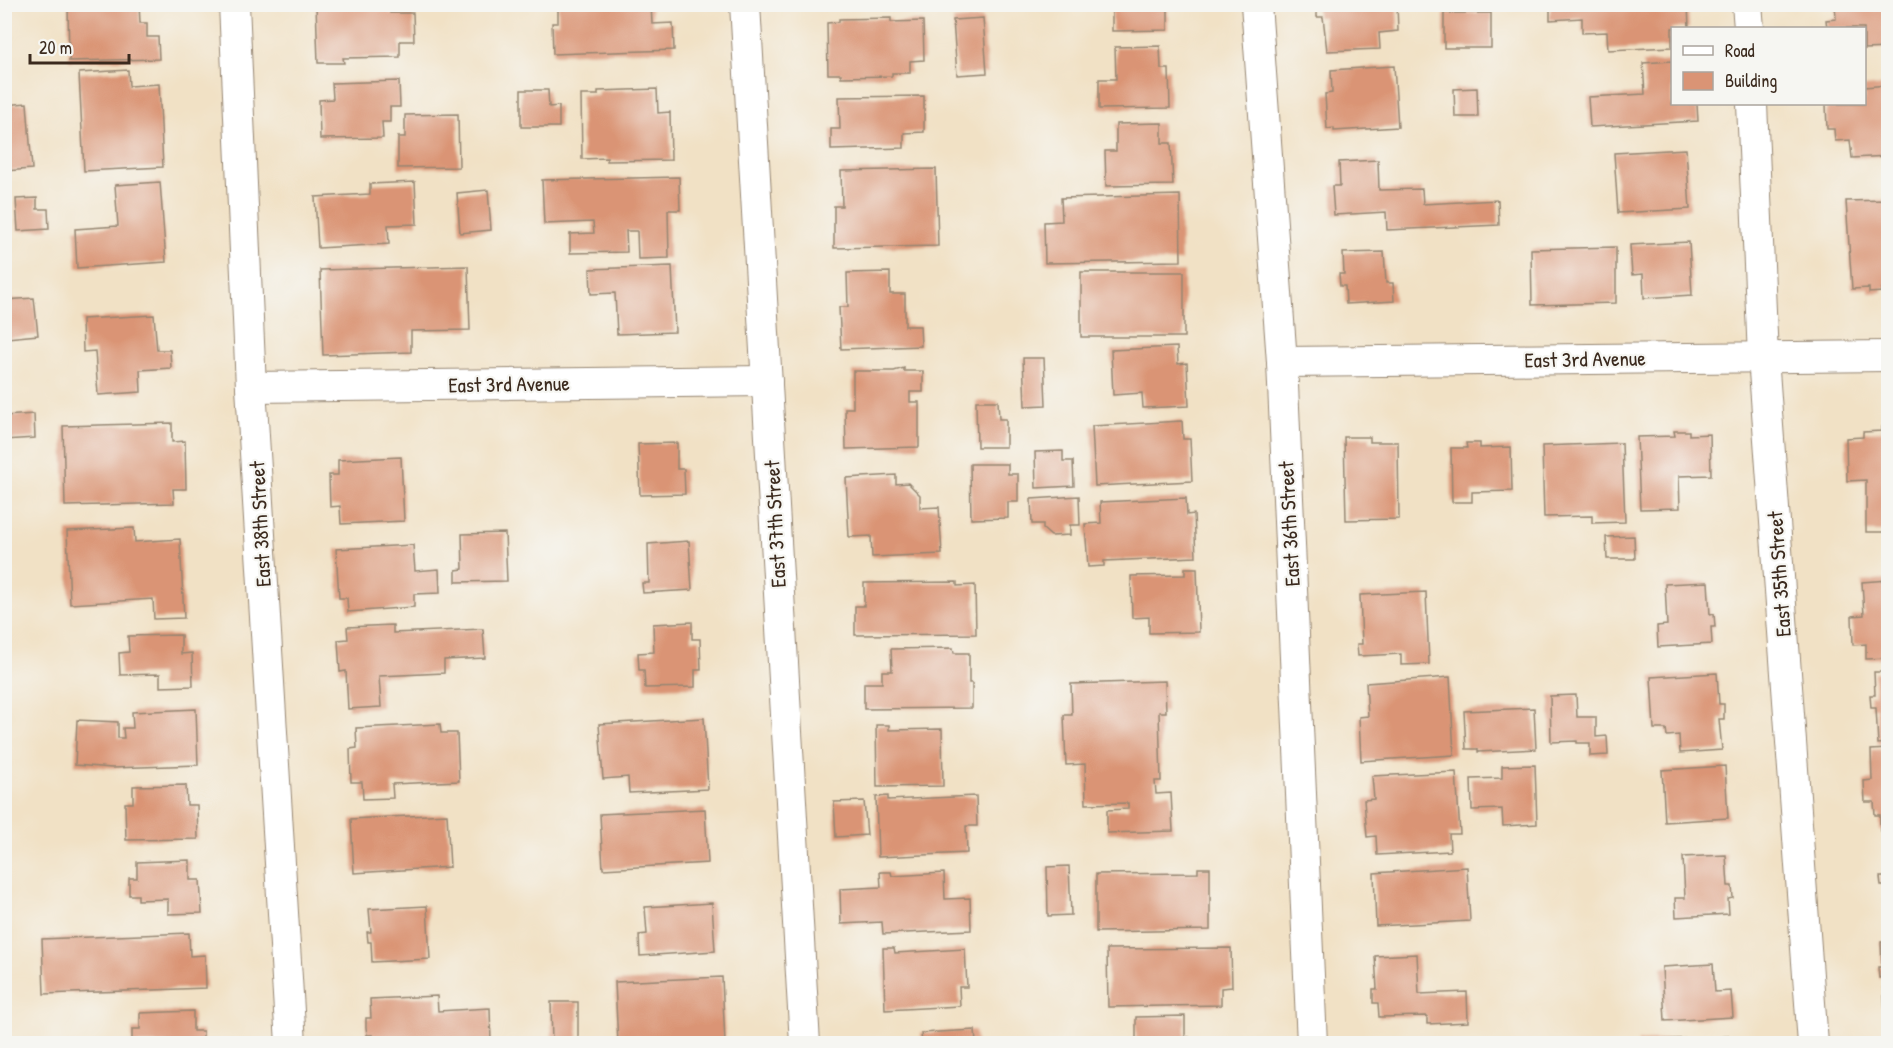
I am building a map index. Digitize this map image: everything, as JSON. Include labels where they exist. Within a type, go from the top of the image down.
[{"type":"street","name":"East 38th Street","points":[[234,4],[251,387],[291,1044]]},
{"type":"street","name":"East 37th Street","points":[[745,4],[805,1044]]},
{"type":"street","name":"East 36th Street","points":[[1256,4],[1282,362],[1312,1044]]},
{"type":"street","points":[[1747,4],[1749,27]]},
{"type":"street","name":"East 35th Street","points":[[1752,105],[1763,357],[1813,1044]]},
{"type":"street","name":"East 3rd Avenue","points":[[1282,362],[1888,356]]},
{"type":"street","name":"East 3rd Avenue","points":[[251,387],[767,381]]},
{"type":"building","points":[[68,4],[139,4],[140,23],[147,23],[147,37],[158,37],[159,59],[69,61]]},
{"type":"building","points":[[316,4],[390,4],[390,13],[413,13],[414,41],[400,41],[400,57],[343,58],[344,63],[318,63]]},
{"type":"building","points":[[558,4],[651,4],[652,24],[673,23],[674,50],[553,54],[552,23],[558,23]]},
{"type":"building","points":[[1112,4],[1168,4],[1168,30],[1112,31]]},
{"type":"building","points":[[1317,4],[1397,4],[1398,31],[1379,33],[1380,49],[1327,51],[1323,17],[1317,17]]},
{"type":"building","points":[[1550,4],[1688,4],[1689,27],[1671,27],[1671,47],[1608,50],[1607,32],[1582,33],[1582,18],[1550,20]]},
{"type":"building","points":[[1835,4],[1888,4],[1888,48],[1866,49],[1866,27],[1827,27],[1826,20],[1836,19]]},
{"type":"building","points":[[1444,13],[1491,13],[1491,48],[1444,48]]},
{"type":"building","points":[[891,18],[891,22],[923,21],[924,60],[910,61],[910,73],[892,73],[892,76],[841,77],[841,74],[828,74],[827,23],[839,22],[839,19]]},
{"type":"building","points":[[983,18],[987,73],[957,75],[953,20]]},
{"type":"building","points":[[1160,46],[1161,69],[1169,69],[1170,108],[1099,109],[1099,79],[1116,79],[1115,47]]},
{"type":"building","points":[[1671,61],[1671,105],[1697,105],[1698,121],[1590,127],[1588,97],[1645,94],[1643,63]]},
{"type":"building","points":[[1394,66],[1398,127],[1334,131],[1334,128],[1327,129],[1325,94],[1332,93],[1331,70]]},
{"type":"building","points":[[128,70],[129,86],[159,84],[163,167],[84,171],[79,73]]},
{"type":"building","points":[[399,81],[400,107],[390,107],[390,122],[382,122],[383,138],[320,139],[319,100],[333,99],[332,83]]},
{"type":"building","points":[[1888,85],[1888,156],[1852,158],[1850,140],[1835,141],[1834,129],[1827,129],[1826,105],[1866,105],[1866,87]]},
{"type":"building","points":[[1477,88],[1478,117],[1455,117],[1454,89]]},
{"type":"building","points":[[657,89],[658,113],[670,112],[671,160],[582,159],[581,95],[598,95],[598,91]]},
{"type":"building","points":[[521,90],[548,90],[549,107],[559,106],[559,127],[521,127]]},
{"type":"building","points":[[924,96],[924,132],[904,133],[904,148],[831,150],[831,129],[840,129],[839,97]]},
{"type":"building","points":[[27,103],[32,169],[4,171],[4,144],[6,144],[4,105]]},
{"type":"building","points":[[458,114],[459,167],[398,168],[398,137],[405,137],[405,115]]},
{"type":"building","points":[[1162,123],[1162,143],[1171,143],[1173,185],[1106,186],[1105,151],[1116,151],[1116,124]]},
{"type":"building","points":[[1686,149],[1690,209],[1618,213],[1614,153]]},
{"type":"building","points":[[1378,160],[1379,190],[1422,189],[1423,204],[1498,200],[1499,225],[1387,230],[1386,212],[1334,215],[1332,186],[1340,186],[1339,162]]},
{"type":"building","points":[[936,169],[938,246],[834,248],[834,206],[842,206],[841,171]]},
{"type":"building","points":[[679,177],[680,210],[668,210],[669,258],[638,259],[637,231],[626,231],[627,252],[570,253],[570,234],[594,233],[593,222],[544,224],[542,180]]},
{"type":"building","points":[[160,182],[166,262],[77,268],[75,229],[118,226],[115,185]]},
{"type":"building","points":[[415,182],[417,224],[388,225],[389,244],[318,248],[315,197],[370,194],[370,184]]},
{"type":"building","points":[[488,190],[491,230],[460,233],[457,193]]},
{"type":"building","points":[[1180,195],[1181,261],[1045,263],[1044,222],[1062,221],[1061,198]]},
{"type":"building","points":[[37,198],[37,209],[48,209],[49,229],[18,231],[16,199]]},
{"type":"building","points":[[1888,200],[1888,288],[1882,288],[1882,292],[1869,293],[1869,288],[1852,289],[1846,201]]},
{"type":"building","points":[[1689,242],[1692,295],[1644,298],[1643,274],[1632,275],[1630,245]]},
{"type":"building","points":[[1616,247],[1616,303],[1532,305],[1531,249]]},
{"type":"building","points":[[1384,252],[1386,283],[1393,283],[1394,301],[1346,304],[1345,286],[1340,286],[1339,274],[1344,274],[1343,253]]},
{"type":"building","points":[[468,266],[470,330],[411,331],[411,352],[323,355],[320,270]]},
{"type":"building","points":[[672,266],[675,332],[617,334],[615,293],[591,294],[590,269]]},
{"type":"building","points":[[890,272],[890,294],[905,294],[905,326],[920,326],[921,346],[841,349],[839,307],[848,307],[847,273]]},
{"type":"building","points":[[1081,272],[1184,272],[1184,337],[1081,337]]},
{"type":"building","points":[[34,298],[38,335],[7,338],[4,300]]},
{"type":"building","points":[[154,315],[157,350],[170,350],[171,368],[140,370],[141,392],[98,395],[95,351],[83,352],[82,319]]},
{"type":"building","points":[[1177,347],[1178,364],[1187,363],[1189,406],[1143,408],[1142,393],[1113,395],[1111,350]]},
{"type":"building","points":[[1023,358],[1044,358],[1046,405],[1025,406]]},
{"type":"building","points":[[904,368],[904,371],[923,371],[923,392],[910,392],[910,402],[919,402],[919,447],[846,449],[845,408],[853,408],[853,371],[894,371]]},
{"type":"building","points":[[976,401],[998,401],[999,419],[1006,419],[1006,447],[977,447]]},
{"type":"building","points":[[34,414],[35,438],[4,440],[4,416]]},
{"type":"building","points":[[1182,421],[1183,439],[1190,439],[1192,481],[1095,486],[1092,426]]},
{"type":"building","points":[[172,423],[172,442],[185,441],[186,489],[173,489],[174,503],[65,506],[63,426]]},
{"type":"building","points":[[1888,426],[1888,532],[1866,532],[1866,480],[1847,481],[1846,438],[1863,437],[1863,432],[1882,431],[1882,427]]},
{"type":"building","points":[[1674,431],[1689,431],[1689,435],[1710,434],[1711,475],[1679,476],[1680,508],[1640,509],[1637,437],[1675,436]]},
{"type":"building","points":[[1344,437],[1370,437],[1370,442],[1398,442],[1399,519],[1346,520]]},
{"type":"building","points":[[677,443],[677,469],[684,469],[685,494],[640,495],[638,444]]},
{"type":"building","points":[[1466,443],[1480,443],[1480,448],[1511,447],[1512,491],[1472,492],[1472,502],[1452,502],[1451,448],[1467,448]]},
{"type":"building","points":[[1622,443],[1625,522],[1592,523],[1592,516],[1544,517],[1542,446]]},
{"type":"building","points":[[1063,451],[1063,461],[1073,461],[1074,486],[1036,488],[1035,452]]},
{"type":"building","points":[[401,457],[404,521],[341,524],[340,506],[330,507],[329,475],[338,475],[338,460]]},
{"type":"building","points":[[970,464],[1008,464],[1008,474],[1018,474],[1018,502],[1008,502],[1008,518],[971,519]]},
{"type":"building","points":[[896,475],[896,484],[908,483],[920,495],[920,508],[939,507],[942,554],[872,557],[871,536],[849,537],[846,478]]},
{"type":"building","points":[[1079,496],[1080,525],[1070,525],[1070,535],[1051,536],[1043,529],[1043,524],[1032,524],[1031,499]]},
{"type":"building","points":[[1186,498],[1187,515],[1194,514],[1196,557],[1104,561],[1104,566],[1088,567],[1085,524],[1101,523],[1100,502]]},
{"type":"building","points":[[134,528],[135,542],[180,539],[184,618],[154,619],[153,599],[70,604],[67,531]]},
{"type":"building","points":[[505,533],[507,581],[456,582],[456,570],[463,569],[462,534]]},
{"type":"building","points":[[1634,536],[1635,559],[1607,559],[1606,537]]},
{"type":"building","points":[[689,541],[692,590],[643,593],[642,583],[649,583],[648,544]]},
{"type":"building","points":[[413,545],[415,571],[439,569],[440,593],[414,594],[414,607],[348,612],[347,598],[339,598],[336,549]]},
{"type":"building","points":[[1185,568],[1197,568],[1199,632],[1149,633],[1149,617],[1132,618],[1131,576],[1185,575]]},
{"type":"building","points":[[1888,580],[1888,658],[1866,659],[1866,644],[1853,645],[1852,616],[1864,615],[1862,582]]},
{"type":"building","points":[[957,582],[957,586],[975,585],[976,634],[855,635],[855,606],[864,606],[864,583]]},
{"type":"building","points":[[1708,582],[1710,615],[1714,614],[1715,627],[1711,627],[1712,644],[1658,647],[1657,626],[1667,625],[1665,584]]},
{"type":"building","points":[[1426,592],[1429,664],[1401,665],[1401,654],[1358,656],[1357,644],[1362,644],[1360,595]]},
{"type":"building","points":[[692,622],[692,639],[700,639],[701,670],[695,670],[695,687],[645,688],[644,670],[639,670],[638,653],[654,652],[653,624]]},
{"type":"building","points":[[393,625],[393,633],[483,629],[485,658],[444,660],[444,673],[379,676],[381,707],[348,709],[346,671],[340,672],[338,640],[348,639],[347,627]]},
{"type":"building","points":[[181,635],[181,654],[192,653],[193,686],[160,687],[160,674],[120,675],[119,653],[129,652],[128,636]]},
{"type":"building","points":[[953,648],[954,653],[969,653],[972,708],[864,709],[864,683],[882,683],[882,671],[892,671],[891,649]]},
{"type":"building","points":[[1874,672],[1888,672],[1888,743],[1878,744],[1876,708],[1871,708],[1870,695],[1875,695]]},
{"type":"building","points":[[1717,673],[1719,704],[1724,704],[1724,719],[1719,719],[1722,750],[1680,753],[1679,735],[1667,736],[1666,729],[1654,729],[1651,677]]},
{"type":"building","points":[[1450,677],[1454,755],[1361,761],[1359,717],[1368,716],[1366,683]]},
{"type":"building","points":[[1165,681],[1166,712],[1159,712],[1161,781],[1155,781],[1156,794],[1171,793],[1173,831],[1107,833],[1107,810],[1128,809],[1128,803],[1086,804],[1085,764],[1066,765],[1064,715],[1072,715],[1071,684]]},
{"type":"building","points":[[1576,695],[1577,717],[1596,717],[1596,737],[1607,736],[1608,755],[1590,756],[1590,743],[1551,742],[1550,696]]},
{"type":"building","points":[[1534,708],[1536,749],[1478,752],[1478,749],[1466,749],[1464,711]]},
{"type":"building","points":[[196,709],[198,765],[112,768],[75,765],[77,720],[118,722],[118,738],[124,738],[123,728],[133,728],[132,712]]},
{"type":"building","points":[[704,718],[708,789],[629,793],[628,777],[603,779],[599,724]]},
{"type":"building","points":[[440,724],[441,733],[457,733],[459,781],[392,784],[393,798],[363,799],[362,782],[351,782],[350,749],[357,748],[356,728]]},
{"type":"building","points":[[876,725],[889,725],[889,730],[942,729],[943,786],[877,787]]},
{"type":"building","points":[[1888,749],[1888,830],[1880,831],[1880,815],[1875,815],[1874,802],[1865,802],[1864,781],[1872,780],[1871,750]]},
{"type":"building","points":[[1535,765],[1537,824],[1503,826],[1502,809],[1472,810],[1471,779],[1502,778],[1502,766]]},
{"type":"building","points":[[1725,766],[1728,818],[1665,822],[1662,770]]},
{"type":"building","points":[[1456,772],[1460,834],[1449,834],[1450,851],[1377,855],[1376,836],[1367,837],[1364,800],[1374,799],[1372,776]]},
{"type":"building","points":[[186,785],[187,805],[197,805],[198,839],[126,840],[125,803],[133,803],[133,786]]},
{"type":"building","points":[[888,796],[888,800],[976,796],[977,826],[966,826],[967,853],[878,857],[876,797]]},
{"type":"building","points":[[864,801],[867,835],[836,837],[834,802]]},
{"type":"building","points":[[705,809],[708,863],[603,869],[600,814]]},
{"type":"building","points":[[447,814],[450,867],[354,873],[351,819]]},
{"type":"building","points":[[1884,850],[1888,850],[1888,900],[1886,886],[1881,886],[1880,877],[1886,877]]},
{"type":"building","points":[[1726,855],[1728,886],[1732,886],[1733,898],[1728,899],[1729,914],[1676,917],[1675,898],[1685,898],[1683,857]]},
{"type":"building","points":[[190,860],[190,880],[200,880],[202,913],[168,914],[168,899],[138,900],[138,895],[129,895],[129,878],[137,878],[137,862]]},
{"type":"building","points":[[1069,866],[1071,915],[1048,916],[1047,867]]},
{"type":"building","points":[[1467,867],[1470,921],[1376,926],[1374,873]]},
{"type":"building","points":[[1198,868],[1210,868],[1210,930],[1096,932],[1096,874],[1198,873]]},
{"type":"building","points":[[880,872],[891,872],[892,876],[944,873],[945,899],[970,898],[971,930],[883,934],[882,922],[841,924],[840,889],[881,887]]},
{"type":"building","points":[[712,903],[715,951],[640,956],[639,935],[647,934],[645,907]]},
{"type":"building","points":[[427,906],[430,959],[372,962],[371,942],[368,942],[367,932],[371,932],[369,909]]},
{"type":"building","points":[[189,933],[190,956],[205,955],[206,988],[44,994],[42,939]]},
{"type":"building","points":[[1881,942],[1888,942],[1888,1013],[1885,1013],[1883,977],[1879,978],[1878,967],[1882,967]]},
{"type":"building","points":[[883,948],[894,948],[895,953],[965,949],[967,987],[959,987],[960,1006],[885,1010]]},
{"type":"building","points":[[1231,948],[1232,987],[1221,988],[1221,1005],[1108,1007],[1107,949]]},
{"type":"building","points":[[1417,954],[1419,994],[1467,992],[1468,1022],[1427,1024],[1427,1016],[1379,1017],[1378,1003],[1373,1003],[1373,989],[1377,989],[1375,956]]},
{"type":"building","points":[[1713,964],[1715,992],[1731,991],[1733,1017],[1665,1021],[1662,967]]},
{"type":"building","points":[[722,977],[725,1044],[618,1044],[615,982]]},
{"type":"building","points":[[437,996],[438,1011],[490,1008],[491,1044],[372,1044],[372,1035],[367,1035],[366,1027],[366,1018],[371,1018],[370,999]]},
{"type":"building","points":[[551,1002],[578,1002],[578,1044],[552,1044]]},
{"type":"building","points":[[193,1011],[193,1031],[203,1031],[203,1044],[132,1044],[132,1029],[140,1029],[140,1013]]},
{"type":"building","points":[[1185,1016],[1185,1037],[1189,1037],[1189,1044],[1136,1044],[1136,1017]]},
{"type":"building","points":[[975,1030],[976,1044],[922,1044],[921,1033]]},
{"type":"building","points":[[1733,1036],[1733,1044],[1638,1044],[1638,1041]]}]
